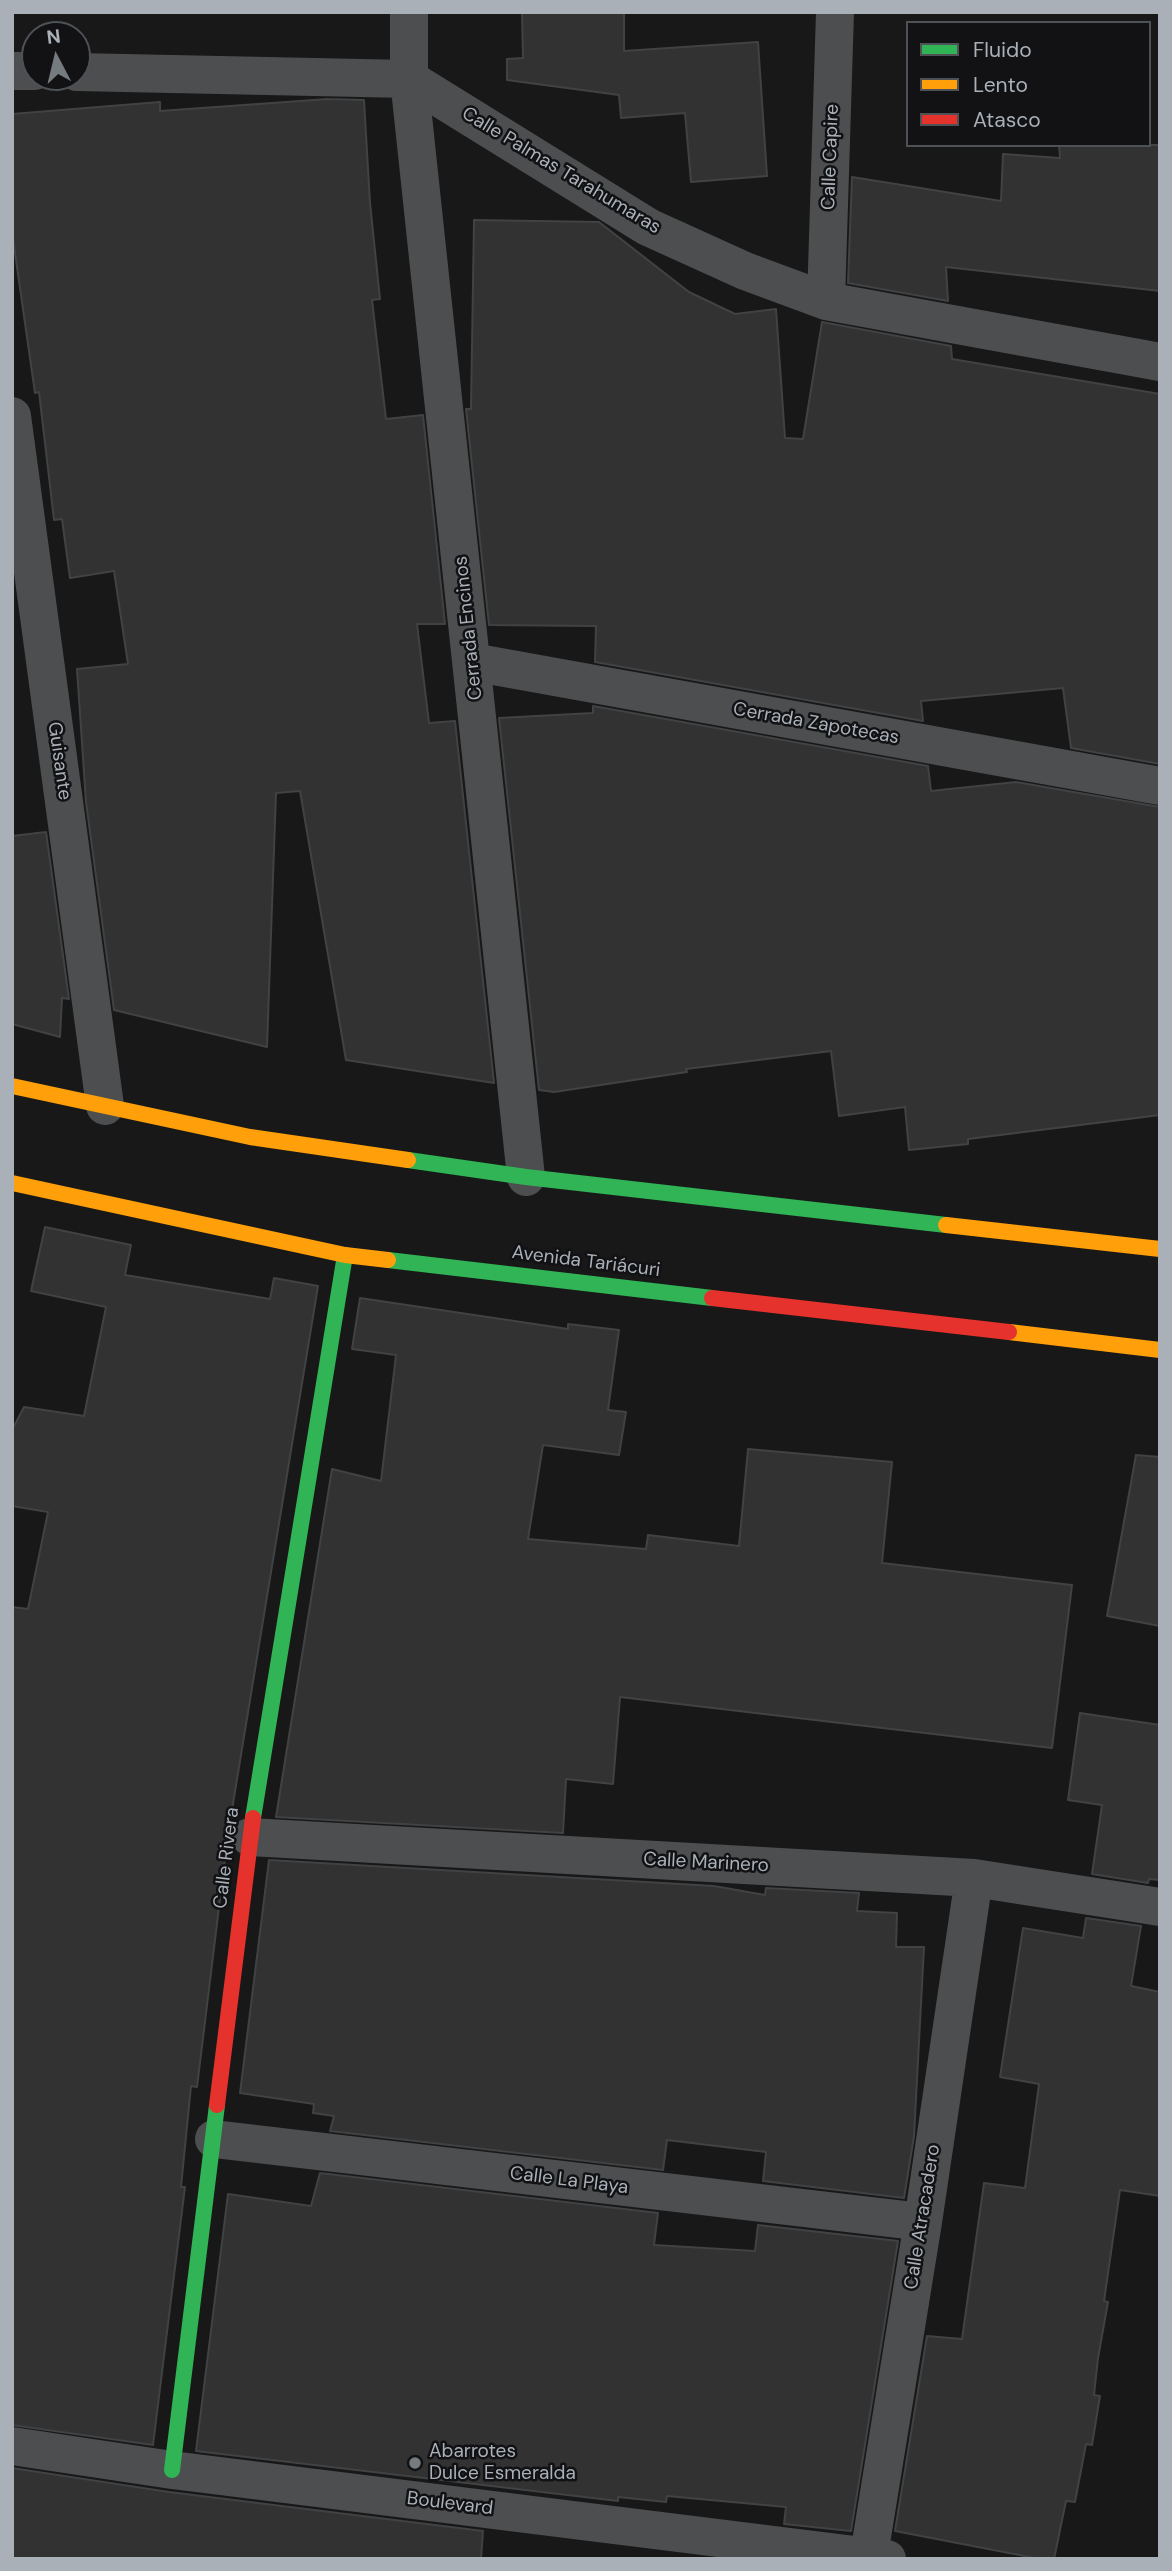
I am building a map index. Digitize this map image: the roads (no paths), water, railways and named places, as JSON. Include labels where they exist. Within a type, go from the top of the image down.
[{"type":"street","name":"Cerrada Encinos","points":[[409,12],[409,79],[526,1177]]},
{"type":"street","name":"Calle Capire","points":[[826,301],[835,12]]},
{"type":"street","points":[[91,72],[409,79]]},
{"type":"street","name":"Calle Palmas Tarahumaras","points":[[409,79],[648,227],[745,271],[826,301],[1160,362]]},
{"type":"street","name":"Guisante","points":[[12,416],[105,1106]]},
{"type":"street","name":"Cerrada Zapotecas","points":[[472,662],[1160,786]]},
{"type":"street","points":[[12,1086],[250,1137],[526,1177],[1160,1249]]},
{"type":"street","name":"Avenida Tariácuri","points":[[14,1190],[345,1255],[1160,1350]]},
{"type":"street","name":"Calle Rivera","points":[[172,2470],[250,1837],[345,1255]]},
{"type":"street","name":"Calle Marinero","points":[[250,1837],[974,1878],[1160,1907]]},
{"type":"street","name":"Calle Atracadero","points":[[878,2557],[923,2222],[974,1878]]},
{"type":"street","name":"Calle La Playa","points":[[214,2139],[923,2222]]},
{"type":"street","name":"Boulevard","points":[[12,2446],[172,2470],[878,2557]]},
{"type":"place","name":"Abarrotes Dulce Esmeralda","points":[[415,2463]]}]
